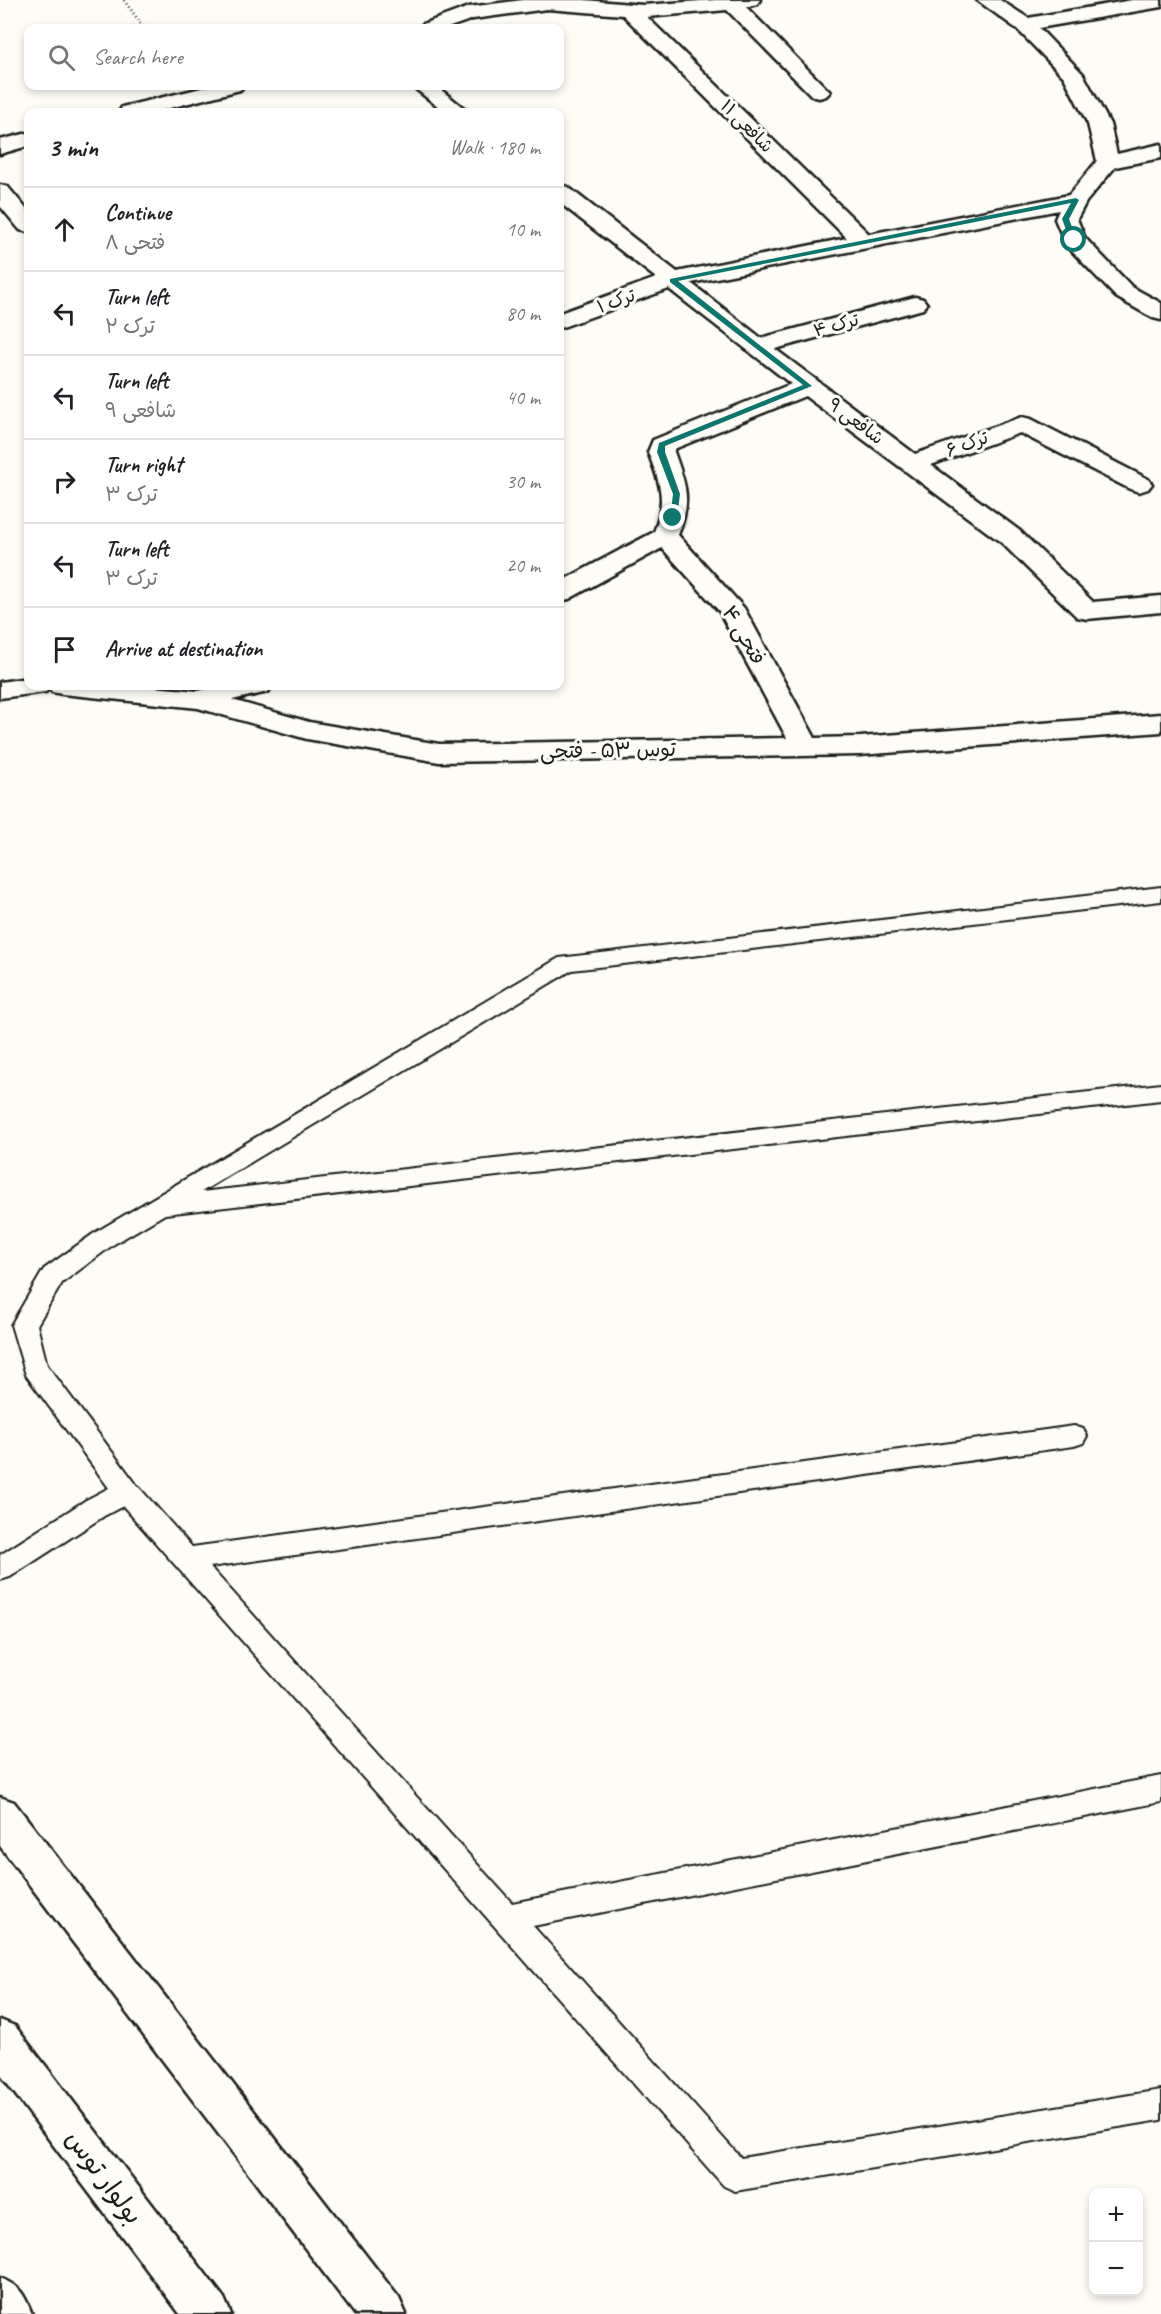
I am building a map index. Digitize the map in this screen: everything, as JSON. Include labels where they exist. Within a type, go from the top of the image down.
[{"type":"street","points":[[447,0],[470,13]]},
{"type":"street","points":[[987,0],[1024,25],[1073,74],[1099,124],[1108,162]]},
{"type":"street","points":[[1024,25],[1161,1]]},
{"type":"street","points":[[441,24],[470,13],[547,3],[585,3],[629,10],[710,7],[740,2],[819,92]]},
{"type":"street","name":"شافعی ۱۱","points":[[629,10],[864,242]]},
{"type":"street","points":[[145,108],[216,90]]},
{"type":"street","points":[[428,90],[453,108]]},
{"type":"street","points":[[191,96],[204,108]]},
{"type":"street","points":[[0,147],[24,141]]},
{"type":"street","points":[[1161,151],[1108,162],[1076,200],[1066,219],[1074,240],[1124,292],[1161,313]]},
{"type":"street","points":[[0,192],[24,220]]},
{"type":"street","name":"شافعی ۹","points":[[564,195],[808,386],[1011,537],[1087,611],[1161,604]]},
{"type":"street","name":"ترک ۱","points":[[564,320],[672,280],[1076,200]]},
{"type":"street","name":"ترک ۴","points":[[757,346],[915,304]]},
{"type":"street","points":[[564,591],[665,536],[673,518],[676,494],[661,452],[662,445],[808,386]]},
{"type":"street","name":"ترک ۶","points":[[912,464],[1022,424],[1139,484]]},
{"type":"street","name":"فتحی ۴","points":[[665,536],[730,608],[806,747]]},
{"type":"street","points":[[0,690],[24,687]]},
{"type":"street","name":"توس ۵۳ - فتحی","points":[[101,690],[200,700],[307,730],[439,753],[860,746],[1161,723]]},
{"type":"street","points":[[200,700],[241,690]]},
{"type":"street","points":[[0,1815],[383,2314]]},
{"type":"street","name":"بولوار توس","points":[[0,2040],[208,2314]]},
{"type":"street","points":[[0,2301],[9,2314]]},
{"type":"lane","points":[[1161,894],[567,963],[105,1238],[53,1276],[24,1325],[35,1368],[127,1492],[735,2175],[1161,2105]]},
{"type":"lane","points":[[158,1206],[1161,1092]]},
{"type":"lane","points":[[185,1559],[1074,1436]]},
{"type":"lane","points":[[0,1569],[95,1508],[127,1492]]},
{"type":"lane","points":[[506,1918],[1161,1789]]},
{"type":"path","points":[[124,0],[141,24]]},
{"type":"route","points":[[673,518],[676,494],[661,452],[662,445],[808,386],[672,280],[1076,200],[1066,219],[1074,240]]}]
